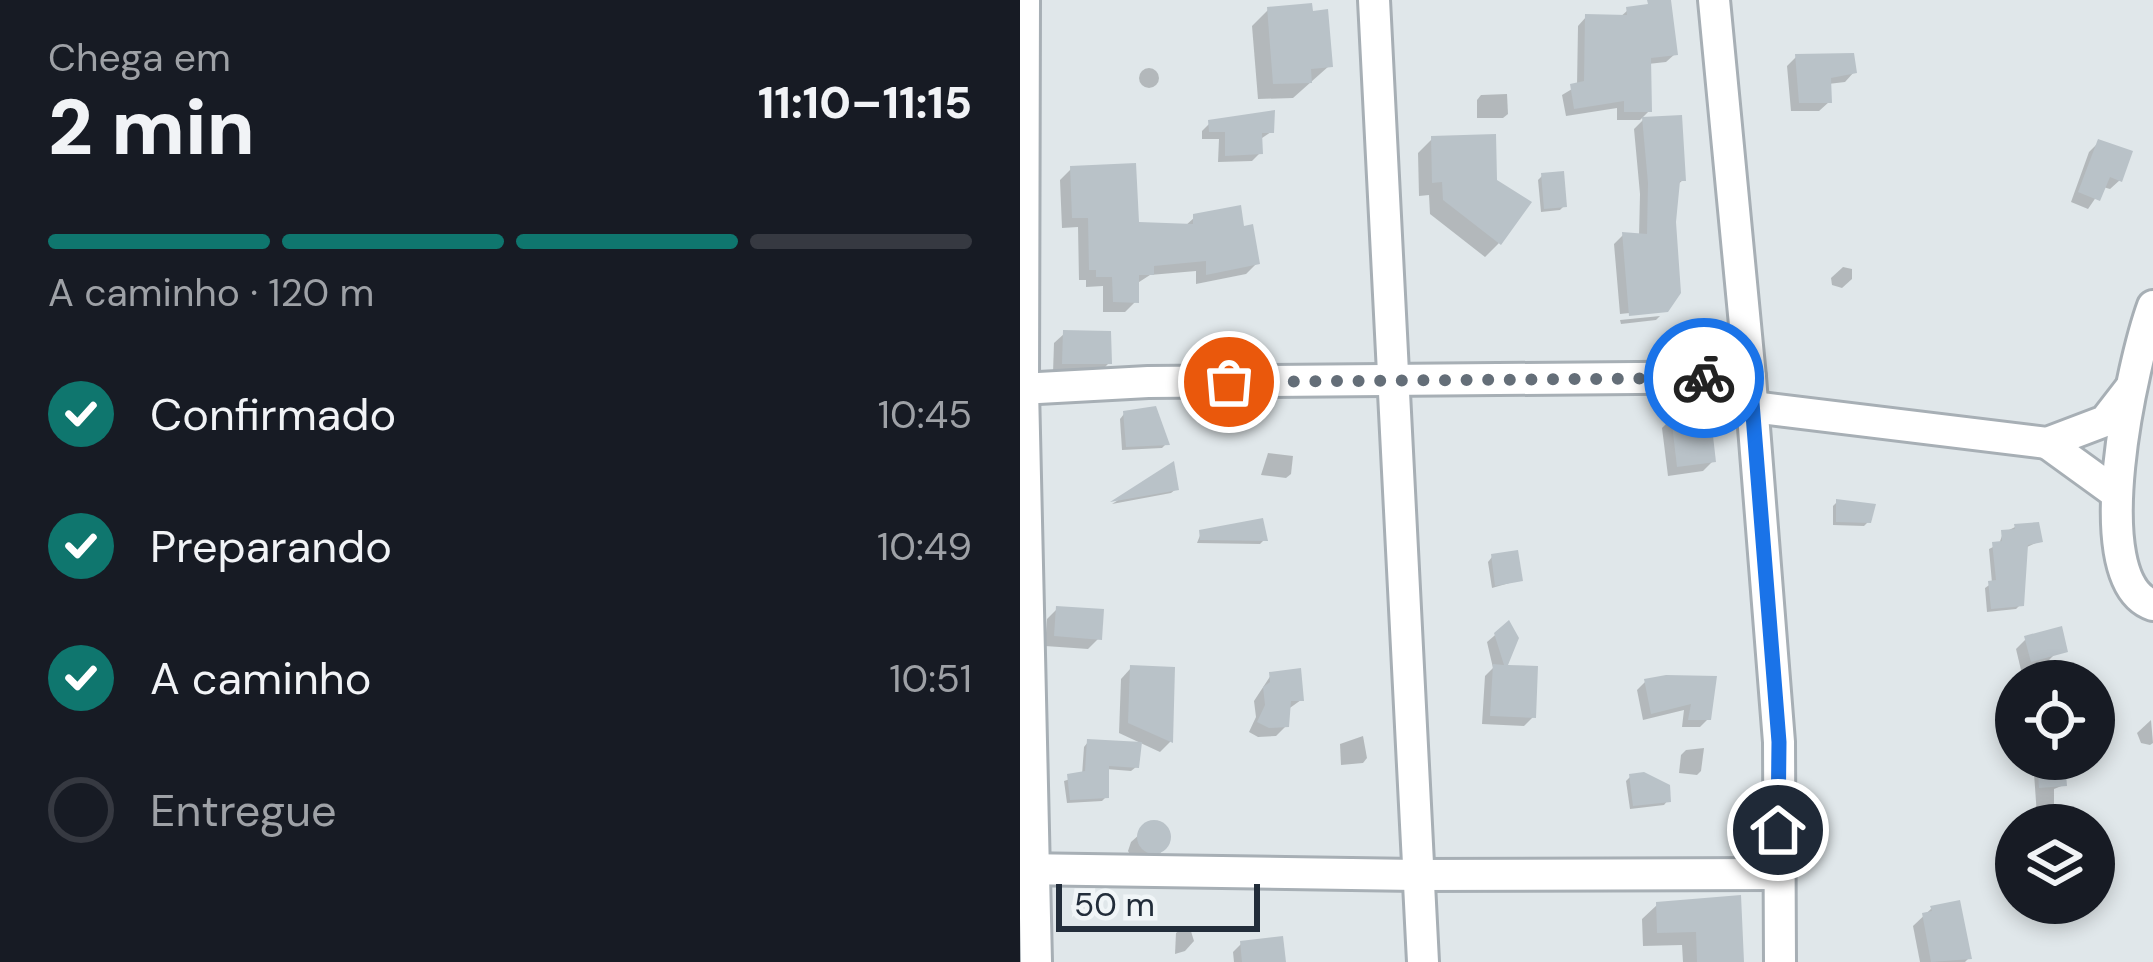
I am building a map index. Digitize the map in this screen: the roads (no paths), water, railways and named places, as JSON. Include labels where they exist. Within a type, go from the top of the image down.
[{"type":"street","points":[[1024,0],[1027,869],[1036,962]]},
{"type":"street","points":[[1374,0],[1423,962]]},
{"type":"street","points":[[1714,0],[1779,742],[1780,962]]},
{"type":"street","points":[[2153,306],[2129,391],[2116,494],[2117,529],[2128,583],[2138,597],[2153,605]]},
{"type":"street","points":[[1022,389],[1148,382],[1751,392],[2047,443],[2116,494]]},
{"type":"street","points":[[2047,443],[2105,421],[2129,391]]},
{"type":"street","points":[[1027,869],[1778,874]]}]
